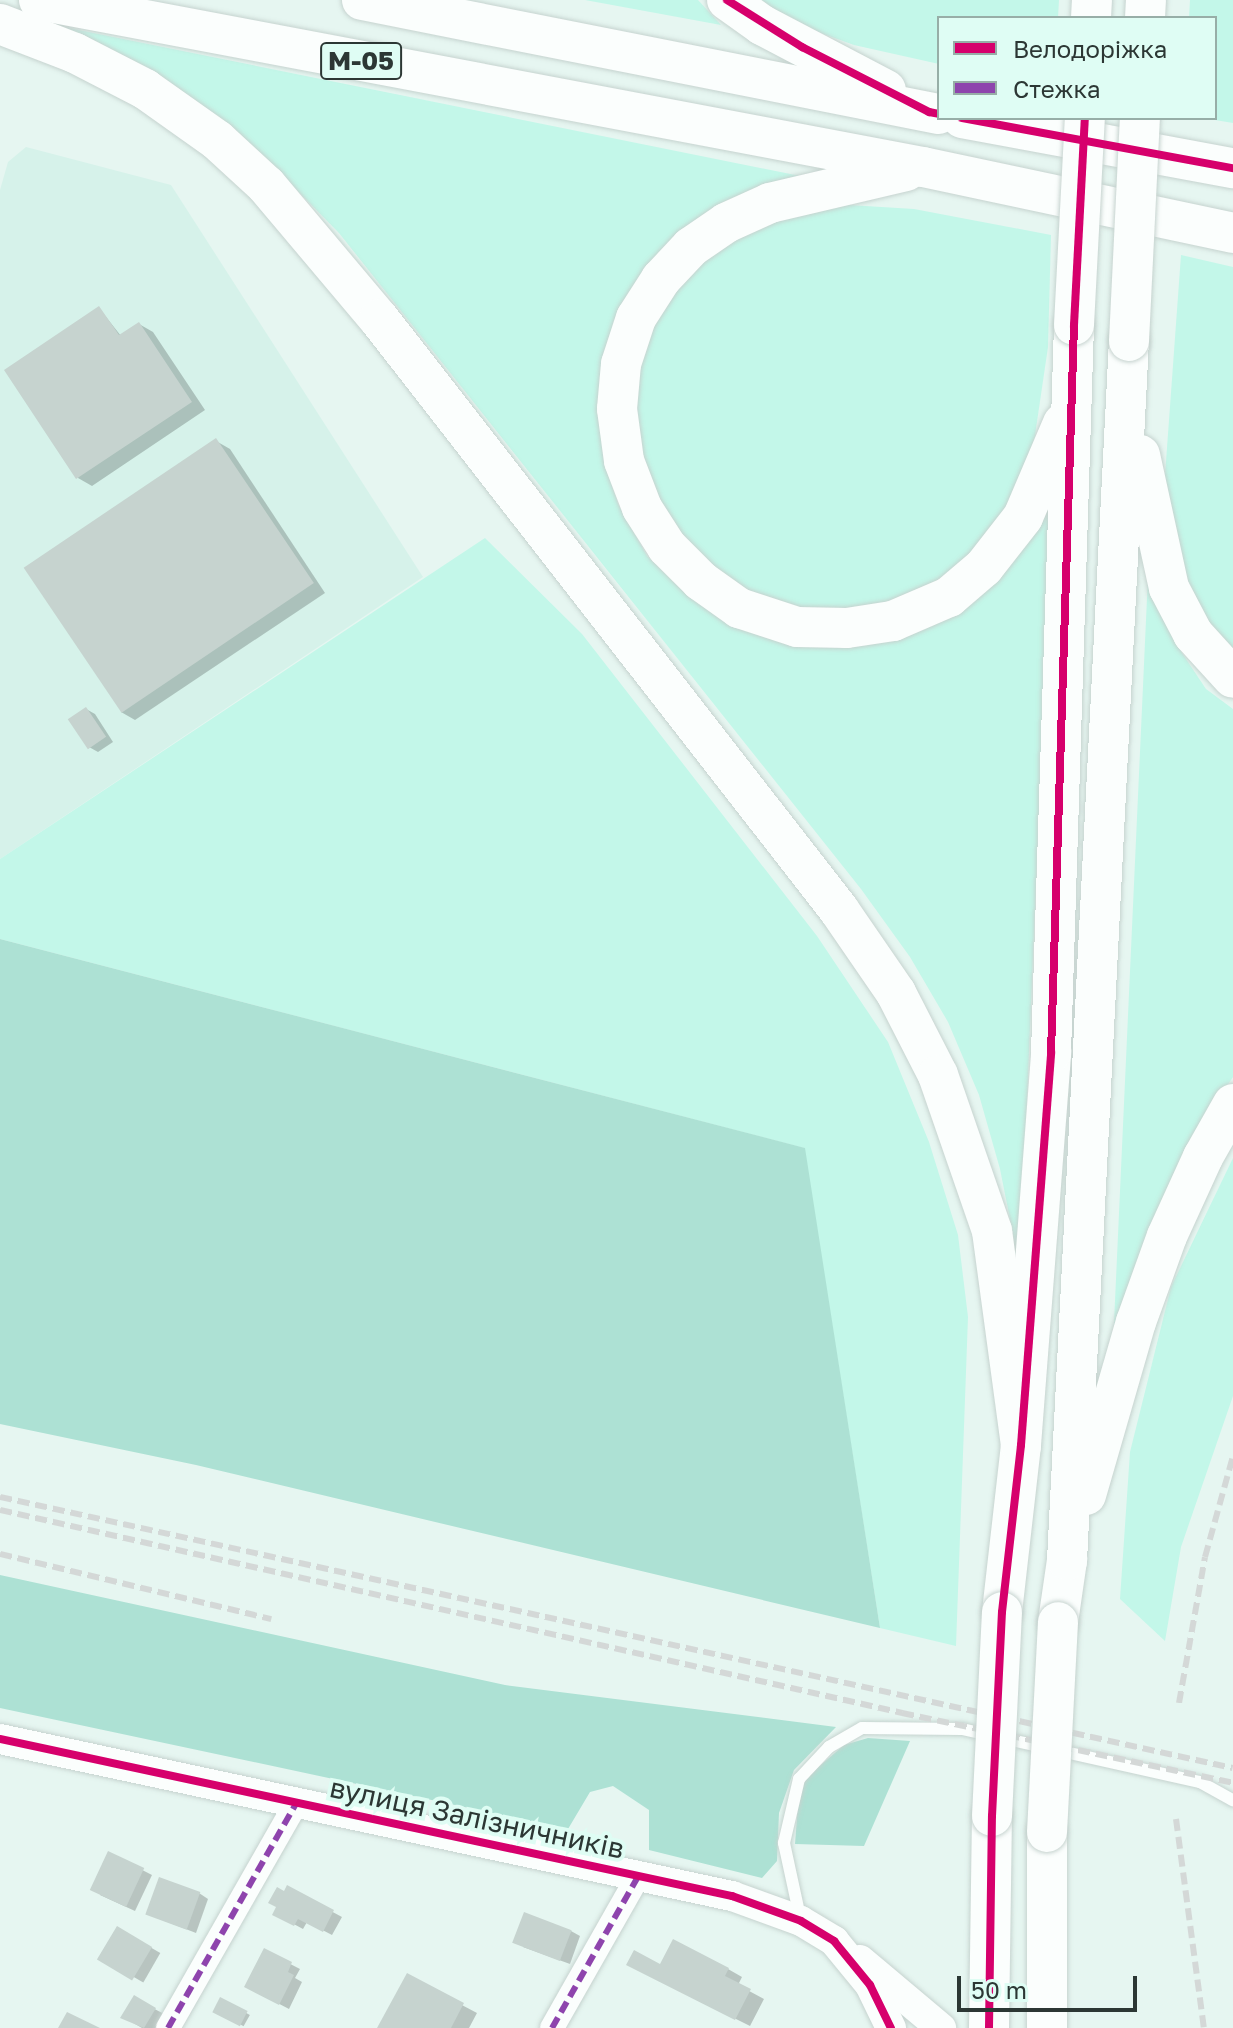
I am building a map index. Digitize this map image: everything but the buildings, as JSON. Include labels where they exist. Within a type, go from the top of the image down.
[{"type":"highway","name":"М-05","points":[[39,0],[923,167],[1233,233]]},
{"type":"highway","name":"М-05","points":[[362,0],[937,114]]},
{"type":"highway","points":[[727,0],[762,25],[937,112]]},
{"type":"highway","points":[[0,24],[75,53],[145,89],[217,140],[266,185],[379,319],[839,910],[896,993],[938,1075],[987,1217],[1021,1445]]},
{"type":"highway","name":"М-05","points":[[970,120],[1233,168]]},
{"type":"highway","points":[[989,2028],[992,1816],[1002,1612],[1021,1445],[1051,1053],[1074,325],[1085,120]]},
{"type":"highway","points":[[1047,2028],[1047,1832],[1058,1622],[1067,1560],[1140,120]]},
{"type":"highway","points":[[923,167],[770,203],[726,223],[691,247],[661,279],[636,318],[621,364],[617,409],[628,473],[642,508],[667,547],[701,581],[739,608],[797,627],[847,628],[893,621],[949,597],[984,567],[1023,517],[1074,393]]},
{"type":"highway","points":[[1128,387],[1154,533],[1169,588],[1193,634],[1233,678]]},
{"type":"highway","points":[[1067,1560],[1136,1322],[1162,1250],[1203,1157],[1233,1104]]},
{"type":"street","name":"вулиця Залізничників","points":[[0,1739],[732,1896],[801,1921],[834,1941],[870,1985],[891,2028]]},
{"type":"street","points":[[168,2028],[297,1802]]},
{"type":"street","points":[[552,2028],[639,1875]]},
{"type":"street","points":[[834,1941],[887,1979],[941,2028]]},
{"type":"lane","points":[[801,1921],[784,1843],[799,1779],[829,1747],[862,1728],[962,1729],[1200,1782],[1233,1800]]},
{"type":"shaded area","points":[[26,147],[171,185],[423,577],[0,859],[0,190],[8,162]]},
{"type":"green space","points":[[585,0],[698,0],[721,25]]},
{"type":"green space","points":[[752,0],[1059,0],[1058,16],[937,16],[937,64],[854,45],[785,20]]},
{"type":"green space","points":[[1190,0],[1233,0],[1233,123],[1215,120],[1217,16],[1189,16]]},
{"type":"green space","points":[[59,26],[810,178],[708,212],[598,410],[604,461],[618,504],[647,556],[690,598],[785,642],[847,648],[900,639],[985,590],[1025,547],[1052,498],[1020,1269],[1000,1169],[979,1095],[948,1022],[910,957],[861,889],[339,233],[279,172]]},
{"type":"green space","points":[[833,204],[914,209],[1051,235],[1048,347],[1034,442],[1019,494],[950,578],[906,603],[807,613],[750,597],[674,538],[634,457],[629,411],[652,315],[693,263],[736,230]]},
{"type":"green space","points":[[1181,255],[1233,267],[1233,659],[1181,578],[1164,489]]},
{"type":"green space","points":[[485,538],[582,634],[817,936],[888,1042],[929,1142],[958,1235],[968,1317],[956,1646],[880,1628],[804,1148],[0,939],[0,859]]},
{"type":"green space","points":[[1148,576],[1182,653],[1206,689],[1233,709],[1233,1077],[1220,1096],[1113,1345]]},
{"type":"green space","points":[[0,939],[805,1148],[880,1628],[196,1465],[0,1424]]},
{"type":"green space","points":[[1233,1158],[1233,1396],[1181,1547],[1165,1641],[1120,1599],[1130,1452],[1171,1287]]},
{"type":"green space","points":[[0,1575],[505,1685],[836,1727],[794,1770],[779,1813],[777,1861],[762,1878],[649,1850],[649,1810],[613,1786],[590,1792],[568,1829],[0,1708]]},
{"type":"green space","points":[[868,1738],[910,1741],[864,1846],[795,1844],[799,1791],[807,1777],[844,1745]]},
{"type":"railway","points":[[1179,1703],[1205,1557],[1233,1456]]},
{"type":"railway","points":[[0,1497],[1233,1768]]},
{"type":"railway","points":[[0,1510],[902,1713],[1233,1783]]},
{"type":"railway","points":[[0,1554],[271,1619]]},
{"type":"railway","points":[[1176,1819],[1204,2028]]},
{"type":"marked path","points":[[168,2028],[297,1802]]},
{"type":"marked path","points":[[552,2028],[639,1875]]},
{"type":"cycle path","points":[[727,0],[802,47],[937,114]]},
{"type":"cycle path","points":[[973,120],[1233,168]]},
{"type":"cycle path","points":[[989,2028],[992,1816],[1002,1612],[1021,1445],[1051,1053],[1074,325],[1085,120]]},
{"type":"cycle path","points":[[0,1739],[732,1896],[801,1921],[834,1941],[870,1985],[891,2028]]}]
